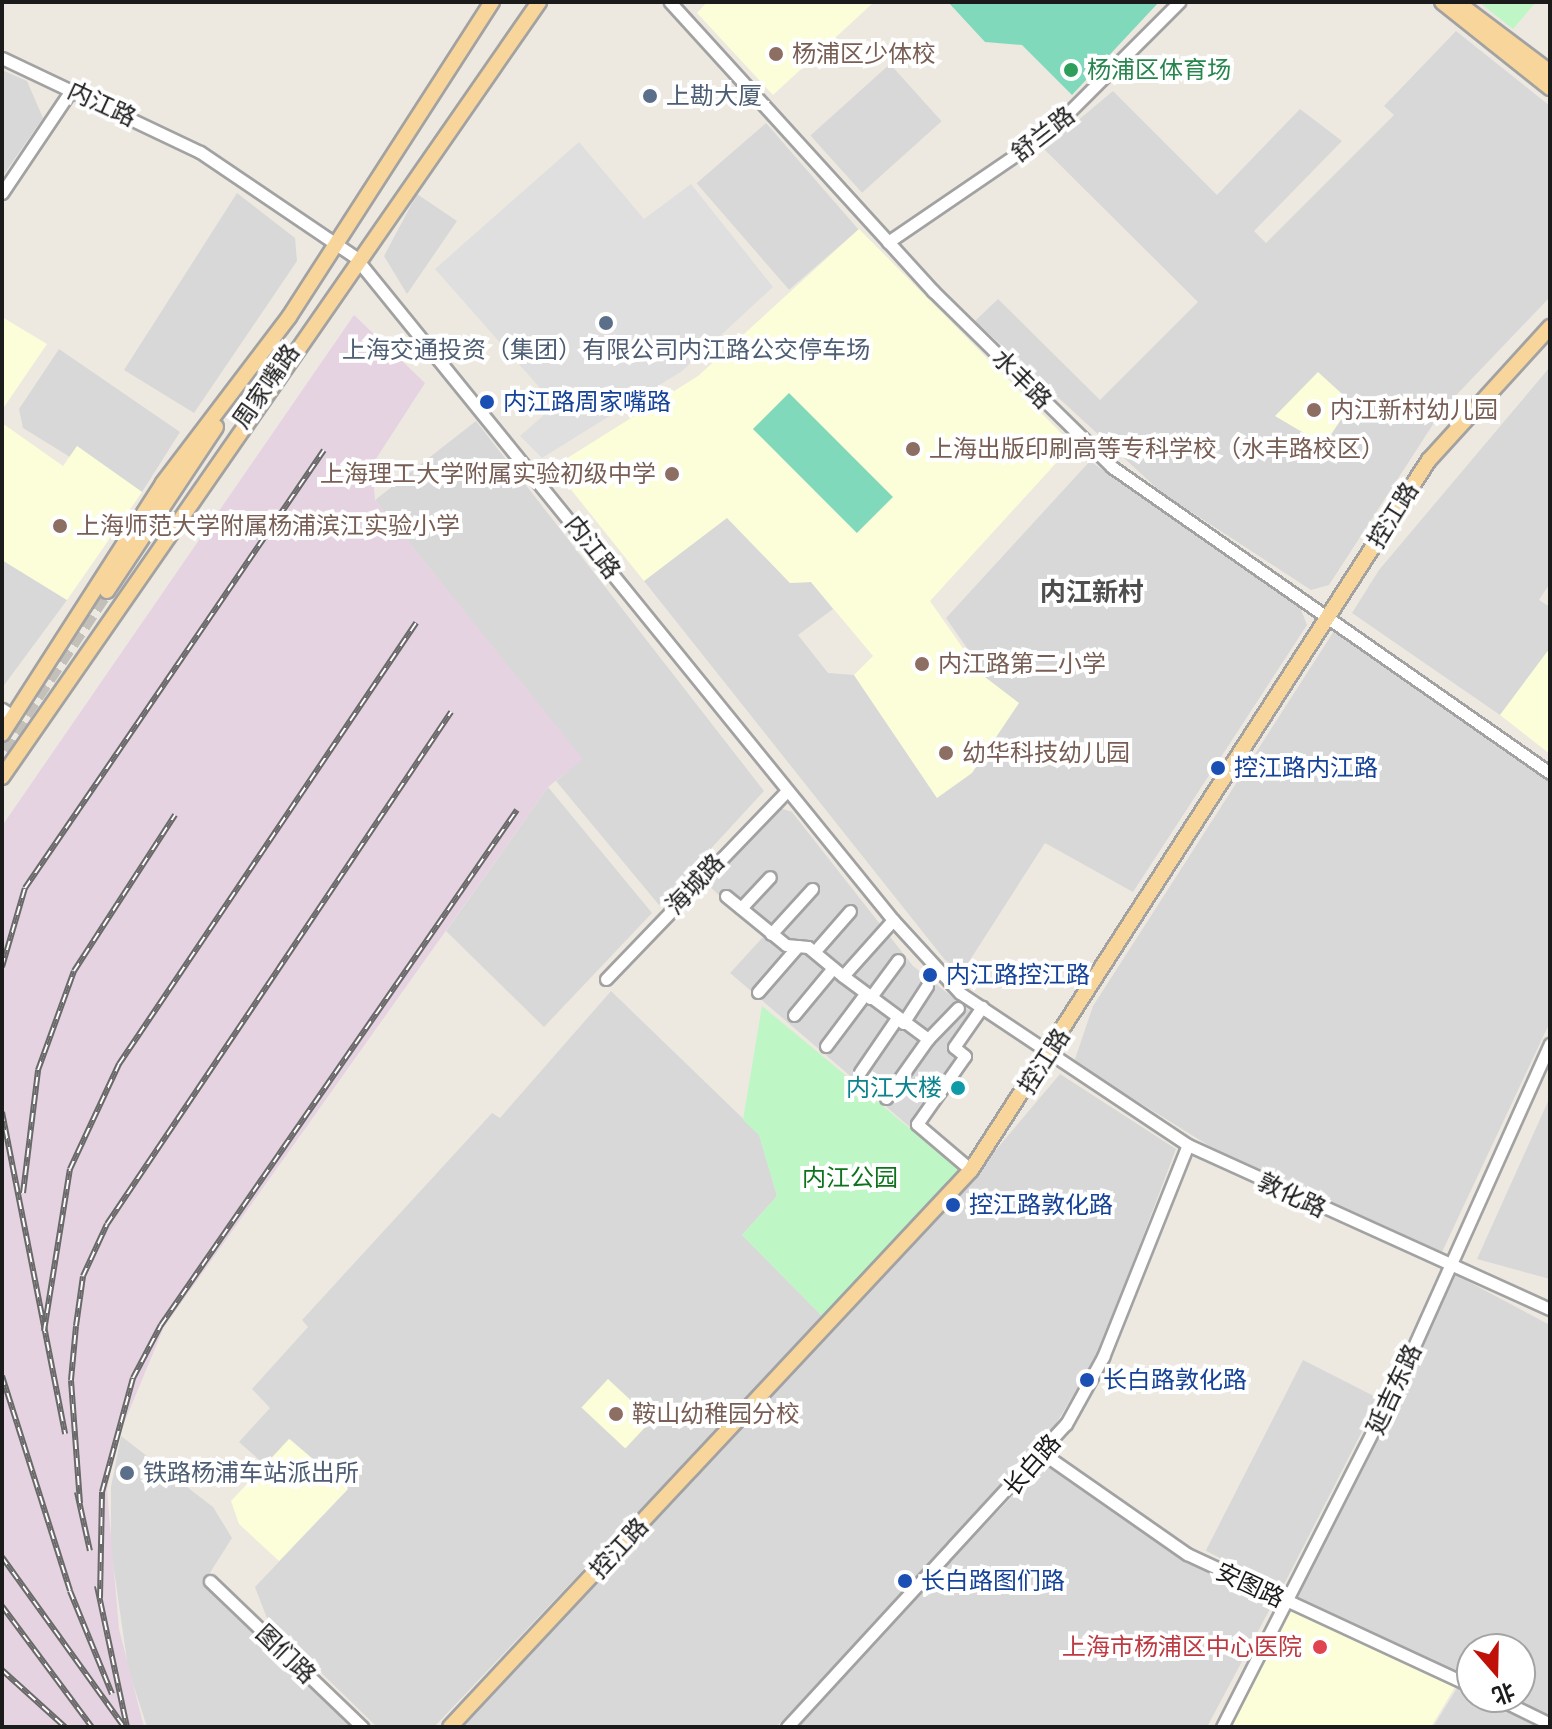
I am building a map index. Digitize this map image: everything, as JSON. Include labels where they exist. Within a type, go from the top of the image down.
[{"type":"main road","name":"周家嘴路","points":[[2,734],[8,713],[163,483],[289,317],[492,2]]},
{"type":"main road","points":[[500,49],[530,2]]},
{"type":"main road","name":"周家嘴路","points":[[2,777],[355,257],[500,49],[539,2]]},
{"type":"main road","points":[[1442,2],[1550,88]]},
{"type":"main road","points":[[1457,2],[1550,72]]},
{"type":"main road","points":[[107,591],[289,317]]},
{"type":"main road","name":"控江路","points":[[450,1727],[971,1170],[1450,431],[1550,327]]},
{"type":"main road","points":[[2,764],[116,605]]},
{"type":"street","name":"水丰路","points":[[670,2],[888,242],[1112,467],[1330,616],[1550,773]]},
{"type":"street","name":"舒兰路","points":[[888,242],[1049,132],[1179,2]]},
{"type":"street","name":"内江路","points":[[2,58],[200,152],[337,240],[355,257],[935,970],[1049,1053]]},
{"type":"street","points":[[2,193],[72,89]]},
{"type":"street","name":"海城路","points":[[606,979],[787,791]]},
{"type":"street","points":[[741,908],[770,877]]},
{"type":"street","points":[[771,934],[812,889]]},
{"type":"street","points":[[726,896],[771,934],[815,951],[867,996],[928,1039]]},
{"type":"street","points":[[815,951],[850,911]]},
{"type":"street","points":[[794,1015],[893,920]]},
{"type":"street","points":[[758,992],[798,946]]},
{"type":"street","points":[[826,1046],[898,960]]},
{"type":"street","points":[[860,1072],[927,986]]},
{"type":"street","points":[[971,1170],[917,1124],[965,1056],[954,1047],[982,1007]]},
{"type":"street","points":[[886,1098],[928,1039],[958,1008]]},
{"type":"street","name":"延吉东路","points":[[1222,1727],[1287,1601],[1450,1265],[1550,1044]]},
{"type":"street","name":"敦化路","points":[[1049,1053],[1188,1145],[1550,1309]]},
{"type":"street","name":"长白路","points":[[787,1727],[1045,1455],[1103,1357],[1188,1145]]},
{"type":"street","name":"安图路","points":[[1045,1455],[1187,1554],[1456,1679]]},
{"type":"street","name":"图们路","points":[[210,1581],[362,1727]]},
{"type":"street","points":[[1528,1713],[1550,1724]]},
{"type":"shaded area","name":"杨浦区少体校","points":[[707,2],[874,2],[773,95],[697,13]]},
{"type":"shaded area","points":[[1456,31],[1550,106],[1550,297],[1443,409],[1329,585],[1311,590],[1162,493],[975,321],[998,299],[1100,400],[1198,302],[1044,149],[1113,91],[1217,195],[1300,109],[1342,141],[1254,231],[1266,243],[1394,115],[1384,106]]},
{"type":"shaded area","points":[[890,64],[942,121],[862,193],[810,136]]},
{"type":"shaded area","points":[[2,70],[27,81],[43,118],[2,177]]},
{"type":"shaded area","points":[[766,123],[859,229],[789,290],[697,183]]},
{"type":"shaded area","name":"上海交通投资（集团）有限公司内江路公交停车场","points":[[579,142],[644,219],[691,184],[773,287],[682,371],[542,458],[520,436],[555,405],[435,269]]},
{"type":"shaded area","points":[[237,193],[295,238],[297,261],[194,413],[124,370]]},
{"type":"shaded area","points":[[417,194],[457,221],[407,294],[384,256]]},
{"type":"shaded area","name":"上海出版印刷高等专科学校（水丰路校区）","points":[[859,229],[1066,438],[1058,461],[930,601],[981,674],[1019,703],[972,773],[937,798],[854,675],[873,656],[811,582],[790,583],[727,518],[644,581],[553,467],[698,376]]},
{"type":"shaded area","points":[[354,315],[425,383],[372,465],[375,500],[583,759],[548,787],[164,1327],[117,1440],[107,1490],[119,1629],[144,1727],[2,1727],[2,826]]},
{"type":"shaded area","points":[[2,317],[47,344],[2,410]]},
{"type":"shaded area","points":[[59,349],[180,432],[142,492],[77,446],[70,457],[23,428],[19,409]]},
{"type":"shaded area","points":[[1550,367],[1550,583],[1539,600],[1550,607],[1550,648],[1500,715],[1352,613],[1379,570]]},
{"type":"shaded area","name":"内江新村幼儿园","points":[[1318,372],[1352,403],[1324,445],[1275,416]]},
{"type":"shaded area","points":[[476,421],[764,791],[659,905],[556,781],[582,759],[375,500]]},
{"type":"shaded area","name":"上海师范大学附属杨浦滨江实验小学","points":[[2,423],[63,466],[77,446],[142,492],[67,600],[2,560]]},
{"type":"shaded area","points":[[1090,461],[1300,607],[1307,625],[1133,892],[1045,843],[963,971],[945,960],[644,581],[727,517],[790,583],[811,582],[833,609],[798,635],[828,673],[854,675],[937,798],[983,671],[946,618]]},
{"type":"shaded area","points":[[2,560],[67,600],[2,688]]},
{"type":"shaded area","points":[[1334,631],[1550,783],[1550,1022],[1442,1252],[1211,1147],[1074,1062],[1093,1006]]},
{"type":"shaded area","points":[[1550,648],[1550,754],[1500,715]]},
{"type":"shaded area","points":[[548,787],[652,913],[544,1027],[446,931]]},
{"type":"shaded area","points":[[780,808],[792,812],[913,966],[973,1013],[948,1047],[960,1057],[911,1128],[730,973],[763,937],[707,884]]},
{"type":"shaded area","points":[[611,991],[759,1134],[777,1196],[742,1235],[823,1317],[434,1727],[377,1727],[268,1621],[255,1587],[348,1489],[290,1439],[265,1465],[239,1442],[270,1408],[252,1389],[308,1327],[302,1320],[492,1113],[500,1118]]},
{"type":"shaded area","points":[[1060,1074],[1176,1149],[1099,1352],[1039,1452],[776,1727],[461,1727],[957,1196]]},
{"type":"shaded area","points":[[1550,1097],[1550,1279],[1477,1259]]},
{"type":"shaded area","points":[[1454,1274],[1550,1325],[1550,1717],[1536,1711],[1536,1633],[1456,1633],[1456,1674],[1294,1598]]},
{"type":"shaded area","points":[[1303,1360],[1379,1399],[1282,1589],[1206,1551]]},
{"type":"shaded area","name":"鞍山幼稚园分校","points":[[608,1379],[652,1420],[625,1448],[581,1408]]},
{"type":"shaded area","points":[[121,1436],[213,1507],[232,1538],[206,1579],[358,1727],[147,1727],[128,1668],[111,1549],[111,1487]]},
{"type":"shaded area","points":[[289,1439],[348,1489],[279,1561],[239,1524],[231,1501]]},
{"type":"shaded area","points":[[1045,1462],[1169,1548],[1271,1607],[1207,1727],[793,1727]]},
{"type":"shaded area","name":"上海市杨浦区中心医院","points":[[1290,1607],[1455,1687],[1431,1727],[1226,1727]]},
{"type":"shaded area","points":[[1456,1690],[1456,1713],[1519,1713],[1543,1727],[1433,1727]]},
{"type":"green space","name":"杨浦区体育场","points":[[948,2],[1159,2],[1072,95],[1022,45],[985,42]]},
{"type":"green space","points":[[1479,2],[1536,2],[1513,29]]},
{"type":"green space","points":[[789,393],[893,497],[857,533],[753,429]]},
{"type":"green space","name":"内江公园","points":[[762,1006],[960,1170],[823,1317],[742,1235],[777,1196],[759,1135],[743,1120]]},
{"type":"tunnel","points":[[2,749],[107,591]]},
{"type":"railway","points":[[2,967],[25,888],[324,450]]},
{"type":"railway","points":[[44,1331],[70,1169],[119,1064],[416,623]]},
{"type":"railway","points":[[80,1503],[71,1380],[76,1326],[83,1276],[107,1224],[451,712]]},
{"type":"railway","points":[[100,1598],[102,1492],[133,1378],[161,1325],[517,810]]},
{"type":"railway","points":[[23,1193],[38,1070],[74,971],[175,815]]},
{"type":"railway","points":[[2,1112],[65,1434]]},
{"type":"railway","points":[[2,1376],[70,1591],[112,1694]]},
{"type":"railway","points":[[77,1492],[90,1551]]},
{"type":"railway","points":[[2,1557],[124,1727]]},
{"type":"railway","points":[[97,1586],[127,1727]]},
{"type":"railway","points":[[2,1606],[92,1727]]},
{"type":"railway","points":[[2,1670],[65,1727]]},
{"type":"place","name":"杨浦区少体校","points":[[776,54]]},
{"type":"place","name":"杨浦区体育场","points":[[1071,70]]},
{"type":"place","name":"上勘大厦","points":[[650,96]]},
{"type":"place","name":"上海交通投资（集团）有限公司内江路公交停车场","points":[[606,323]]},
{"type":"place","name":"内江路周家嘴路","points":[[487,402]]},
{"type":"place","name":"内江新村幼儿园","points":[[1314,410]]},
{"type":"place","name":"上海出版印刷高等专科学校（水丰路校区）","points":[[913,449]]},
{"type":"place","name":"上海理工大学附属实验初级中学","points":[[672,474]]},
{"type":"place","name":"上海师范大学附属杨浦滨江实验小学","points":[[60,526]]},
{"type":"place","name":"内江路第二小学","points":[[922,664]]},
{"type":"place","name":"幼华科技幼儿园","points":[[946,753]]},
{"type":"place","name":"控江路内江路","points":[[1218,768]]},
{"type":"place","name":"内江路控江路","points":[[930,975]]},
{"type":"place","name":"内江大楼","points":[[958,1088]]},
{"type":"place","name":"控江路敦化路","points":[[953,1205]]},
{"type":"place","name":"长白路敦化路","points":[[1087,1380]]},
{"type":"place","name":"鞍山幼稚园分校","points":[[616,1414]]},
{"type":"place","name":"铁路杨浦车站派出所","points":[[127,1473]]},
{"type":"place","name":"长白路图们路","points":[[905,1581]]},
{"type":"place","name":"上海市杨浦区中心医院","points":[[1320,1647]]},
{"type":"district","name":"内江新村","points":[[1092,592]]}]
